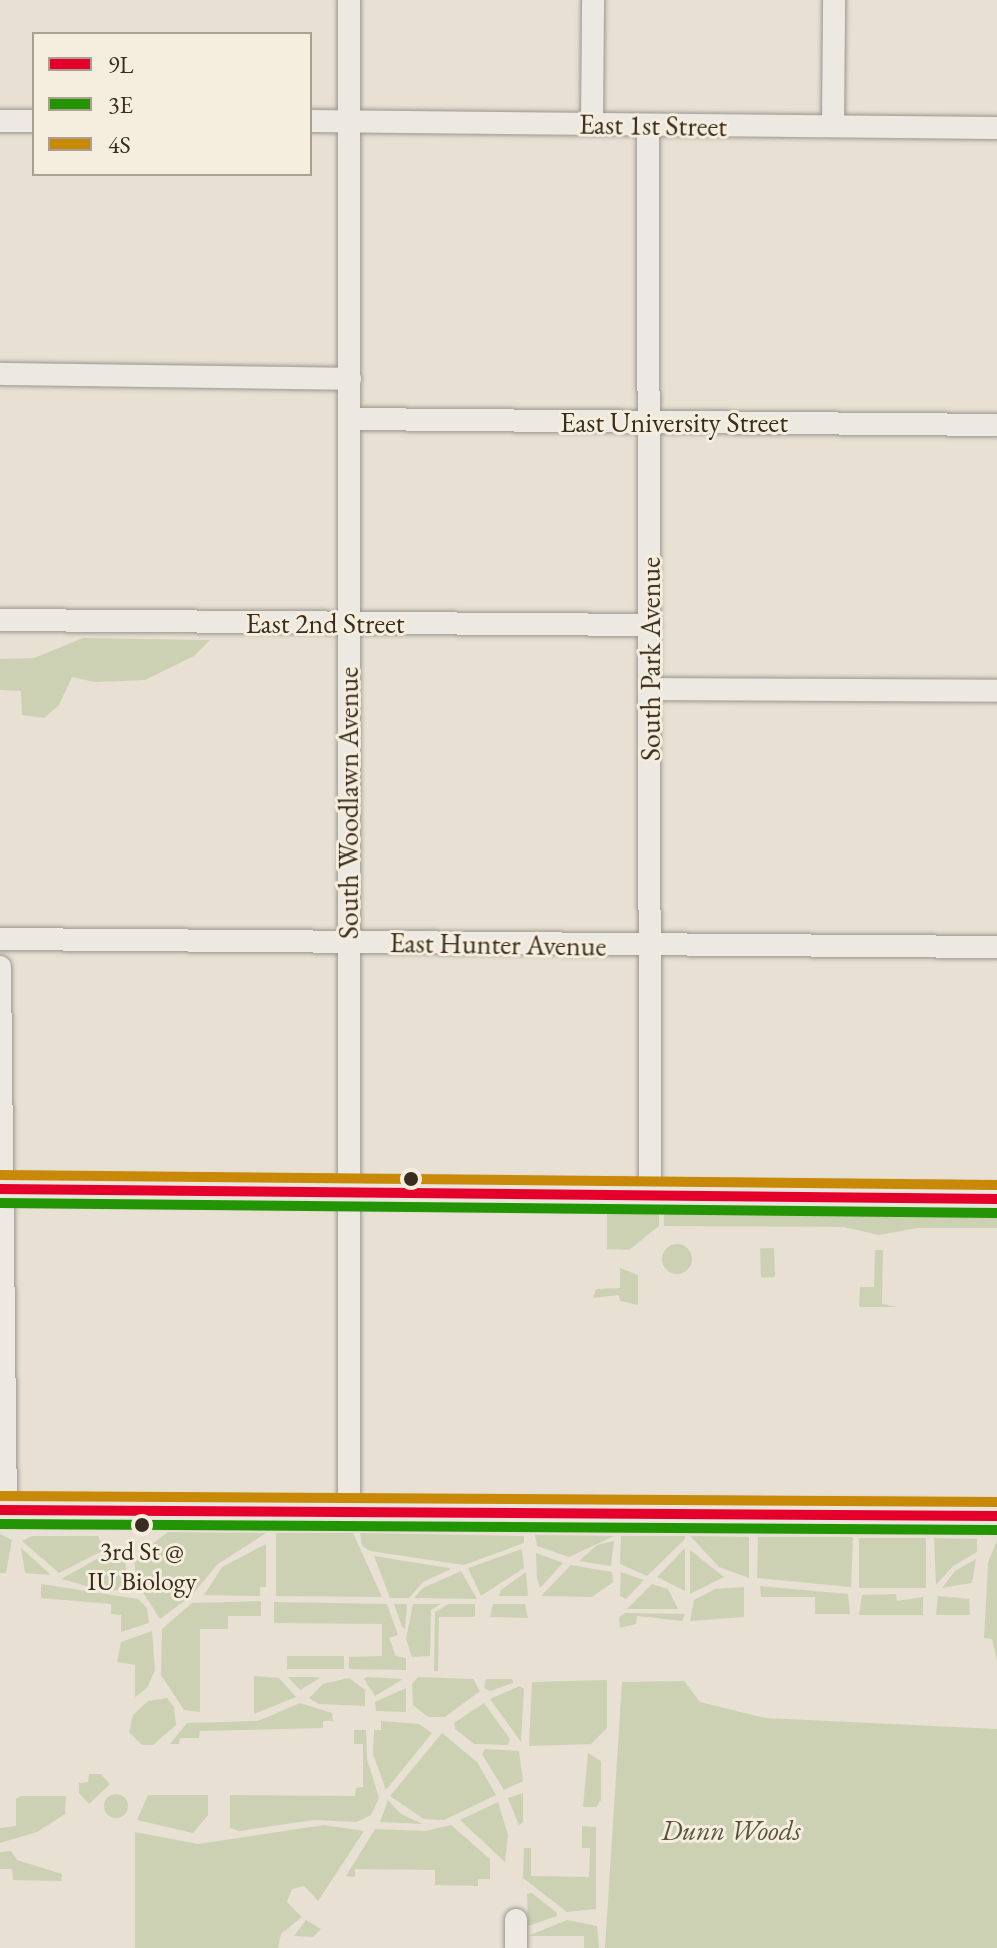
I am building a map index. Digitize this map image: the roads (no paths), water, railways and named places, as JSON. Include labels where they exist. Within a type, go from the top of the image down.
[{"type":"main road","points":[[2,1189],[997,1199]]},
{"type":"main road","points":[[3,1510],[997,1516]]},
{"type":"street","name":"South Woodlawn Avenue","points":[[349,0],[349,1511]]},
{"type":"street","points":[[592,124],[593,0]]},
{"type":"street","points":[[833,126],[834,0]]},
{"type":"street","points":[[0,121],[32,121]]},
{"type":"street","name":"East 1st Street","points":[[312,121],[997,128]]},
{"type":"street","name":"South Park Avenue","points":[[648,125],[652,946],[650,1194]]},
{"type":"street","points":[[0,374],[350,379]]},
{"type":"street","name":"East University Street","points":[[351,419],[997,425]]},
{"type":"street","name":"East 2nd Street","points":[[0,620],[650,625]]},
{"type":"street","points":[[650,689],[997,691]]},
{"type":"street","name":"East Hunter Avenue","points":[[0,939],[997,947]]},
{"type":"street","points":[[0,967],[3,1510]]},
{"type":"street","points":[[516,1920],[516,1948]]},
{"type":"place","name":"3rd St @ IU Biology","points":[[142,1525]]},
{"type":"park label","name":"Dunn Woods","points":[[731,1830]]}]
